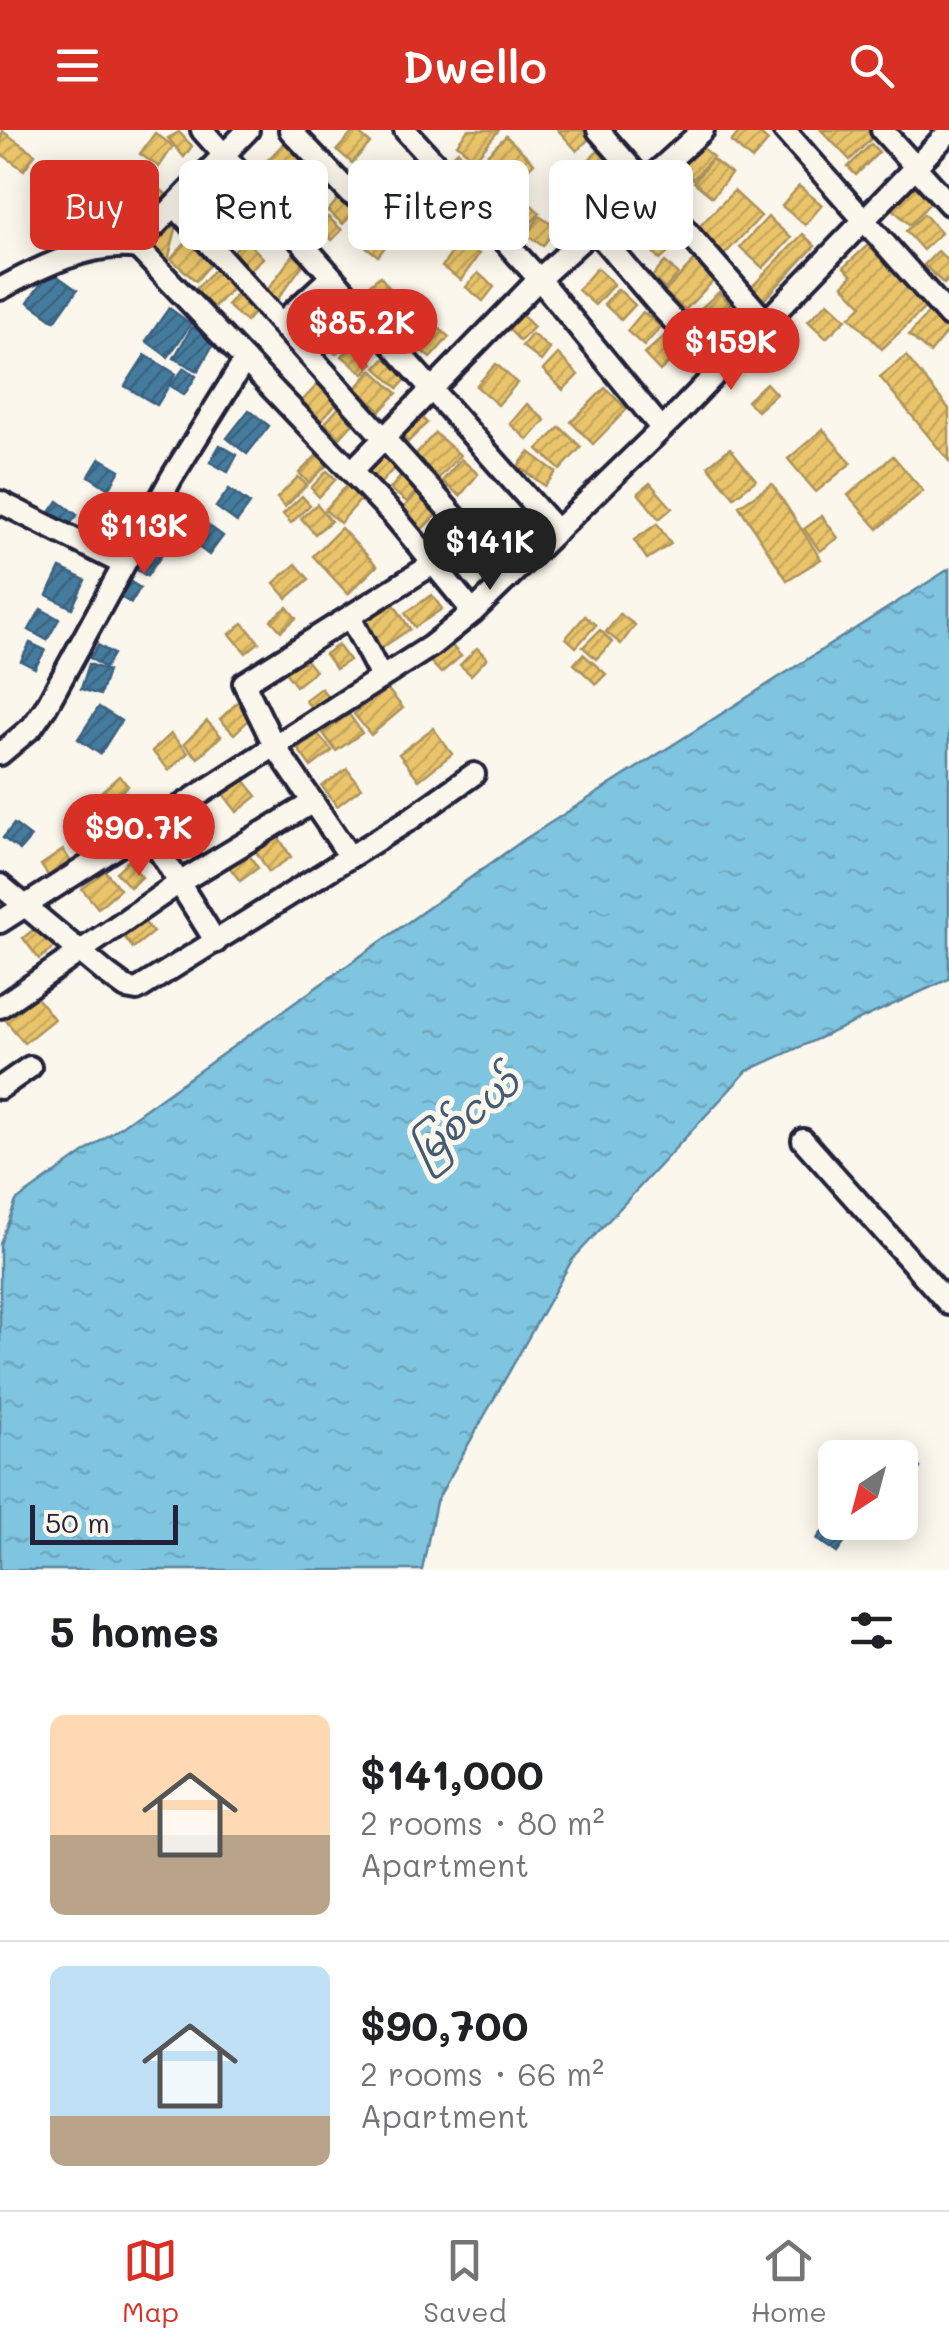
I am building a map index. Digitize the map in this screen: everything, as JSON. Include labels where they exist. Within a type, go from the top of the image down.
[{"type":"street","points":[[202,130],[557,530]]},
{"type":"street","points":[[159,222],[248,130]]},
{"type":"street","points":[[290,130],[348,191]]},
{"type":"street","points":[[405,130],[539,279],[660,428]]},
{"type":"street","points":[[598,130],[625,160]]},
{"type":"street","points":[[784,130],[949,316]]},
{"type":"street","points":[[882,130],[949,204]]},
{"type":"street","points":[[669,160],[699,131]]},
{"type":"street","points":[[0,922],[431,646],[473,612],[720,369],[949,132]]},
{"type":"street","points":[[175,206],[510,576]]},
{"type":"street","points":[[693,238],[764,321]]},
{"type":"street","points":[[0,288],[95,250]]},
{"type":"street","points":[[140,250],[352,471],[473,612]]},
{"type":"street","points":[[352,471],[430,388],[573,250]]},
{"type":"street","points":[[613,250],[720,369]]},
{"type":"street","points":[[282,324],[331,276]]},
{"type":"street","points":[[0,754],[32,727],[46,708],[123,564],[245,360]]},
{"type":"street","points":[[0,502],[123,564]]},
{"type":"street","points":[[350,857],[274,745],[244,682],[432,564]]},
{"type":"street","points":[[350,617],[381,676]]},
{"type":"street","points":[[0,885],[132,991],[141,989],[474,774]]},
{"type":"street","points":[[0,1008],[179,883],[313,802]]},
{"type":"street","points":[[146,828],[216,942]]},
{"type":"street","points":[[0,1088],[30,1067]]},
{"type":"street","points":[[804,1140],[949,1304]]},
{"type":"water","name":"မြစ်ငယ်","points":[[949,569],[949,979],[747,1071],[572,1260],[436,1502],[422,1570],[0,1570],[0,1244],[16,1201],[525,839]]},
{"type":"building: Homes","points":[[355,130],[370,143],[355,160],[349,160],[337,150]]},
{"type":"building: Homes","points":[[468,130],[499,130],[475,159],[457,144]]},
{"type":"building: Homes","points":[[558,130],[588,130],[593,135],[577,151]]},
{"type":"building: Homes","points":[[741,130],[756,130],[768,141],[752,160],[731,142]]},
{"type":"building: Homes","points":[[821,130],[874,130],[877,133],[850,160]]},
{"type":"building: Homes","points":[[2,131],[35,154],[24,170],[0,153]]},
{"type":"building: Homes","points":[[179,132],[192,146],[184,157],[168,138]]},
{"type":"building: Homes","points":[[155,133],[173,146],[159,167],[159,160],[149,160],[140,154]]},
{"type":"building: Homes","points":[[506,136],[534,163],[529,168],[529,160],[484,158]]},
{"type":"building: Homes","points":[[288,139],[309,160],[268,160]]},
{"type":"building: Homes","points":[[693,139],[713,157],[693,179],[693,160],[673,160]]},
{"type":"building: Homes","points":[[871,144],[879,152],[856,175],[848,167]]},
{"type":"building: Homes","points":[[458,151],[466,160],[448,160]]},
{"type":"building: Homes","points":[[598,151],[607,160],[589,160]]},
{"type":"building: Homes","points":[[712,159],[731,174],[712,197],[694,182]]},
{"type":"building: Homes","points":[[913,175],[936,196],[910,225],[887,204]]},
{"type":"building: Homes","points":[[799,186],[822,205],[805,225],[782,206]]},
{"type":"building: Homes","points":[[159,188],[167,195],[159,204]]},
{"type":"building: Homes","points":[[734,191],[761,216],[724,255],[697,229]]},
{"type":"building: Homes","points":[[338,199],[348,207],[348,219],[343,224],[328,211]]},
{"type":"building: Homes","points":[[529,203],[540,213],[529,225]]},
{"type":"building: Homes","points":[[924,214],[941,233],[923,250],[906,231]]},
{"type":"building: Homes","points":[[539,216],[549,222],[549,237],[543,246],[529,236]]},
{"type":"building: Homes","points":[[328,217],[342,230],[332,240],[328,236]]},
{"type":"building: Homes","points":[[768,217],[791,238],[763,268],[740,247]]},
{"type":"building: Homes","points":[[179,219],[166,268],[148,250],[159,250],[159,230]]},
{"type":"building: Homes","points":[[803,234],[815,246],[758,306],[745,294]]},
{"type":"building: Homes","points":[[869,244],[928,305],[882,349],[850,317],[862,305],[843,285],[852,276],[844,267]]},
{"type":"building: Homes","points":[[179,250],[205,250],[215,259],[196,281],[171,259]]},
{"type":"building: Homes","points":[[255,250],[263,258],[250,270],[232,252]]},
{"type":"building: Homes","points":[[454,250],[473,250],[479,254],[461,280],[442,267]]},
{"type":"building: Homes","points":[[651,250],[671,250],[660,260]]},
{"type":"building: Homes","points":[[938,251],[949,262],[949,279],[944,284],[924,265]]},
{"type":"building: Homes","points":[[293,255],[304,263],[277,300],[266,292]]},
{"type":"building: Homes","points":[[696,259],[716,278],[685,310],[665,292]]},
{"type":"building: Homes","points":[[665,262],[678,274],[665,289],[652,277]]},
{"type":"building: Homes","points":[[220,264],[239,282],[211,310],[193,292]]},
{"type":"building: Homes","points":[[597,268],[614,284],[595,305],[578,290]]},
{"type":"building: Homes","points":[[478,273],[494,287],[483,301],[466,287]]},
{"type":"building: Homes","points":[[380,276],[392,291],[379,302],[367,287]]},
{"type":"building: Homes","points":[[332,285],[346,298],[329,316],[315,303]]},
{"type":"building: Homes","points":[[241,289],[260,306],[246,322],[227,305]]},
{"type":"building: Homes","points":[[618,289],[635,305],[621,320],[604,304]]},
{"type":"building: Homes","points":[[719,292],[730,304],[711,321],[700,309]]},
{"type":"building: Homes","points":[[828,302],[846,319],[826,338],[808,321]]},
{"type":"building: Homes","points":[[349,305],[367,321],[336,354],[318,338]]},
{"type":"building: Homes","points":[[302,307],[324,326],[311,342],[288,323]]},
{"type":"building: Homes","points":[[517,310],[534,327],[520,341],[503,323]]},
{"type":"building: Homes","points":[[643,312],[661,327],[644,346],[627,331]]},
{"type":"building: Homes","points":[[929,312],[949,329],[930,353],[909,335]]},
{"type":"building: Homes","points":[[428,318],[449,337],[430,358],[408,339]]},
{"type":"building: Homes","points":[[532,334],[550,349],[541,361],[522,346]]},
{"type":"building: Homes","points":[[667,334],[682,351],[660,371],[644,354]]},
{"type":"building: Homes","points":[[352,345],[373,363],[364,374],[342,356]]},
{"type":"building: Homes","points":[[558,354],[578,375],[563,390],[543,370]]},
{"type":"building: Homes","points":[[906,356],[949,409],[949,461],[880,377]]},
{"type":"building: Homes","points":[[386,357],[408,377],[398,388],[376,368]]},
{"type":"building: Homes","points":[[496,364],[517,383],[498,405],[476,386]]},
{"type":"building: Homes","points":[[372,370],[397,393],[380,411],[356,388]]},
{"type":"building: Homes","points":[[324,378],[343,397],[321,420],[302,401]]},
{"type":"building: Homes","points":[[766,383],[776,394],[757,411],[747,401]]},
{"type":"building: Homes","points":[[605,388],[627,409],[593,444],[571,422]]},
{"type":"building: Homes","points":[[343,403],[359,417],[340,438],[325,423]]},
{"type":"building: Homes","points":[[527,404],[545,420],[528,440],[510,424]]},
{"type":"building: Homes","points":[[417,413],[427,423],[408,442],[398,432]]},
{"type":"building: Homes","points":[[560,427],[581,447],[560,470],[538,449]]},
{"type":"building: Homes","points":[[823,429],[851,463],[816,492],[788,459]]},
{"type":"building: Homes","points":[[435,433],[460,455],[439,478],[414,456]]},
{"type":"building: Homes","points":[[384,445],[401,460],[379,485],[362,470]]},
{"type":"building: Homes","points":[[326,446],[336,456],[309,483],[299,473]]},
{"type":"building: Homes","points":[[730,448],[756,480],[734,497],[708,466]]},
{"type":"building: Homes","points":[[529,452],[556,472],[545,486],[518,466]]},
{"type":"building: Homes","points":[[893,456],[923,491],[878,529],[848,495]]},
{"type":"building: Homes","points":[[461,459],[478,474],[460,496],[442,481]]},
{"type":"building: Homes","points":[[327,471],[336,479],[319,497],[311,488]]},
{"type":"building: Homes","points":[[405,471],[421,485],[407,502],[390,489]]},
{"type":"building: Homes","points":[[298,477],[307,485],[285,507],[277,498]]},
{"type":"building: Homes","points":[[650,483],[672,508],[659,519],[638,493]]},
{"type":"building: Homes","points":[[348,484],[363,497],[340,523],[325,510]]},
{"type":"building: Homes","points":[[772,484],[821,559],[787,580],[739,506]]},
{"type":"building: Homes","points":[[425,486],[445,506],[417,534],[398,513]]},
{"type":"building: Homes","points":[[302,496],[310,505],[291,523],[283,514]]},
{"type":"building: Homes","points":[[317,504],[331,521],[315,534],[301,518]]},
{"type":"building: Homes","points":[[822,516],[838,538],[820,551],[804,529]]},
{"type":"building: Homes","points":[[657,524],[671,544],[647,559],[634,540]]},
{"type":"building: Homes","points":[[341,528],[377,566],[348,594],[313,556]]},
{"type":"building: Homes","points":[[460,532],[478,547],[466,562],[448,548]]},
{"type":"building: Homes","points":[[296,564],[309,579],[287,598],[274,583]]},
{"type":"building: Homes","points":[[432,595],[442,609],[415,627],[405,613]]},
{"type":"building: Homes","points":[[393,603],[410,629],[380,649],[362,623]]},
{"type":"building: Homes","points":[[287,607],[296,618],[281,631],[271,620]]},
{"type":"building: Homes","points":[[620,614],[635,625],[621,644],[606,632]]},
{"type":"building: Homes","points":[[585,616],[596,625],[576,647],[566,638]]},
{"type":"building: Homes","points":[[243,623],[259,642],[246,653],[230,634]]},
{"type":"building: Homes","points":[[600,630],[612,642],[596,659],[583,647]]},
{"type":"building: Homes","points":[[446,639],[461,656],[441,673],[426,657]]},
{"type":"building: Homes","points":[[338,645],[349,660],[336,669],[325,654]]},
{"type":"building: Homes","points":[[477,648],[487,658],[471,675],[460,665]]},
{"type":"building: Homes","points":[[301,654],[315,671],[296,686],[282,668]]},
{"type":"building: Homes","points":[[583,654],[606,674],[596,684],[574,664]]},
{"type":"building: Homes","points":[[386,687],[403,708],[371,735],[354,714]]},
{"type":"building: Homes","points":[[321,688],[330,699],[314,711],[305,700]]},
{"type":"building: Homes","points":[[242,698],[256,713],[234,734],[220,719]]},
{"type":"building: Homes","points":[[349,714],[362,733],[336,751],[323,733]]},
{"type":"building: Homes","points":[[207,721],[221,736],[198,758],[184,744]]},
{"type":"building: Homes","points":[[433,728],[452,754],[419,780],[399,754]]},
{"type":"building: Homes","points":[[171,734],[188,753],[169,770],[152,751]]},
{"type":"building: Homes","points":[[318,734],[332,751],[311,767],[298,749]]},
{"type":"building: Homes","points":[[347,769],[361,788],[337,806],[322,786]]},
{"type":"building: Homes","points":[[119,776],[128,786],[110,802],[101,792]]},
{"type":"building: Homes","points":[[244,780],[257,796],[237,812],[224,795]]},
{"type":"building: Homes","points":[[183,805],[199,825],[172,847],[156,827]]},
{"type":"building: Homes","points":[[276,833],[291,857],[269,872],[253,847]]},
{"type":"building: Homes","points":[[63,850],[71,862],[49,877],[41,865]]},
{"type":"building: Homes","points":[[247,852],[258,868],[240,881],[228,865]]},
{"type":"building: Homes","points":[[128,861],[142,877],[130,887],[116,872]]},
{"type":"building: Homes","points":[[105,871],[120,889],[98,908],[82,889]]},
{"type":"building: Homes","points":[[140,917],[153,932],[133,948],[121,933]]},
{"type":"building: Homes","points":[[43,922],[60,943],[39,959],[23,938]]},
{"type":"building: Homes","points":[[30,989],[54,1019],[24,1043],[0,1013]]},
{"type":"building: Public","points":[[50,271],[77,290],[55,321],[28,302]]},
{"type":"building: Public","points":[[169,308],[191,324],[168,357],[146,341]]},
{"type":"building: Public","points":[[192,327],[215,341],[198,371],[174,358]]},
{"type":"building: Public","points":[[145,355],[176,374],[157,405],[125,386]]},
{"type":"building: Public","points":[[184,368],[196,376],[184,395],[171,386]]},
{"type":"building: Public","points":[[249,410],[269,426],[247,454],[227,438]]},
{"type":"building: Public","points":[[220,445],[237,455],[228,472],[210,462]]},
{"type":"building: Public","points":[[100,458],[120,470],[109,489],[89,476]]},
{"type":"building: Public","points":[[229,489],[250,504],[237,522],[216,507]]},
{"type":"building: Public","points":[[178,492],[195,502],[185,522],[167,512]]},
{"type":"building: Public","points":[[102,497],[114,506],[102,522],[90,512]]},
{"type":"building: Public","points":[[58,501],[77,515],[65,531],[46,518]]},
{"type":"building: Public","points":[[201,520],[223,536],[209,555],[187,538]]},
{"type":"building: Public","points":[[145,541],[163,553],[147,576],[129,565]]},
{"type":"building: Public","points":[[60,568],[85,580],[72,608],[47,595]]},
{"type":"building: Public","points":[[120,575],[140,588],[131,603],[110,591]]},
{"type":"building: Public","points":[[41,609],[59,619],[47,640],[29,630]]},
{"type":"building: Public","points":[[30,643],[45,650],[35,668],[21,661]]},
{"type":"building: Public","points":[[98,645],[113,654],[105,668],[90,658]]},
{"type":"building: Public","points":[[89,664],[108,671],[100,695],[81,689]]},
{"type":"building: Public","points":[[99,707],[121,721],[100,754],[78,739]]},
{"type":"building: Public","points":[[14,824],[31,837],[20,850],[3,838]]},
{"type":"building: Public","points":[[818,1540],[846,1540],[837,1553]]}]
